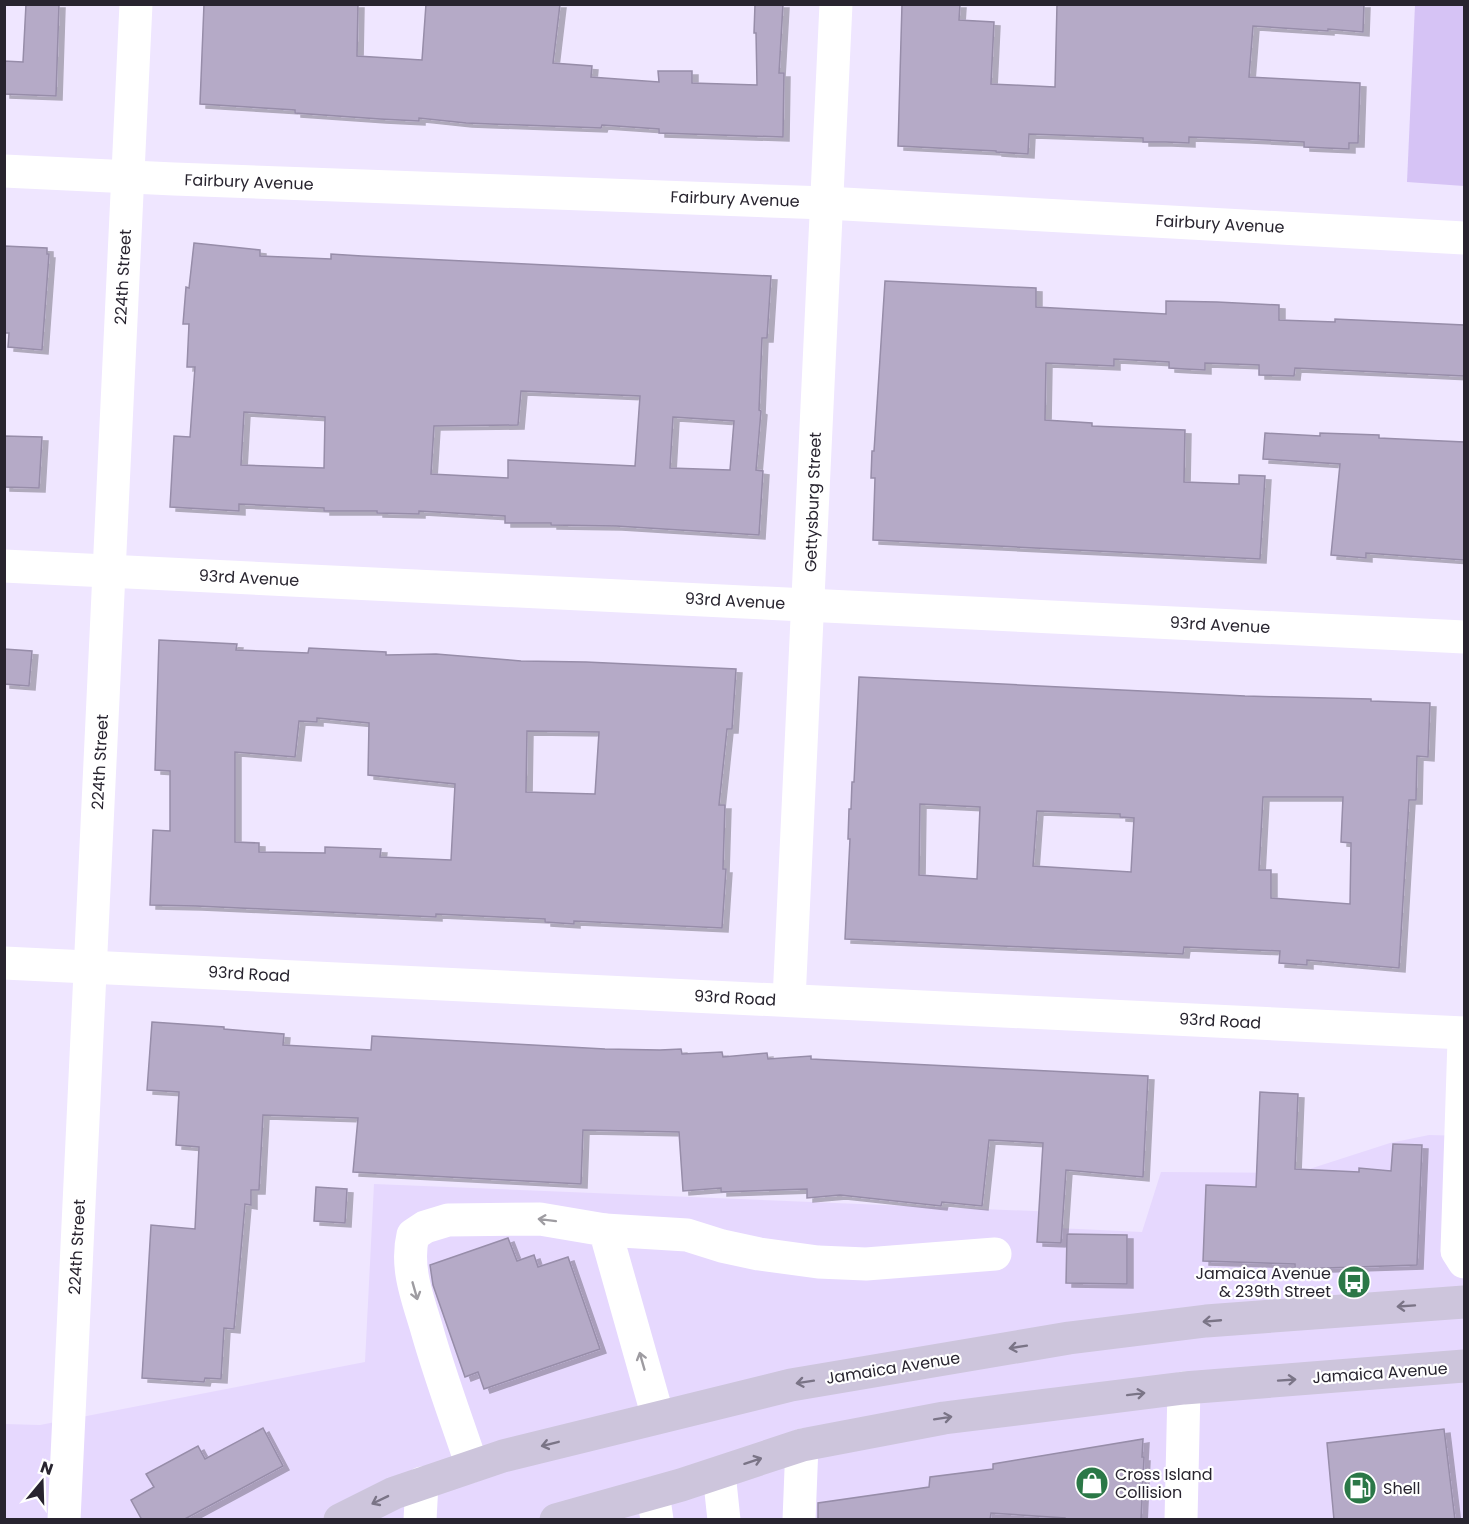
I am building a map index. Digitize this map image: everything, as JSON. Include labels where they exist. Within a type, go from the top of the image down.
[{"type":"main road","name":"Jamaica Avenue","points":[[340,1520],[394,1493],[503,1456],[792,1384],[1069,1338],[1206,1321],[1464,1302]]},
{"type":"main road","name":"Jamaica Avenue","points":[[576,1517],[655,1506],[719,1473],[802,1445],[944,1418],[1184,1388],[1464,1366]]},
{"type":"street","name":"224th Street","points":[[64,1520],[136,4]]},
{"type":"street","name":"Gettysburg Street","points":[[789,1000],[836,4]]},
{"type":"street","name":"Fairbury Avenue","points":[[4,171],[826,203],[1464,238]]},
{"type":"street","name":"93rd Avenue","points":[[4,566],[1464,637]]},
{"type":"street","name":"93rd Road","points":[[4,963],[1464,1033]]},
{"type":"street","points":[[1464,1040],[1457,1251],[1464,1262]]},
{"type":"street","points":[[472,1466],[437,1365],[411,1277],[409,1250],[413,1235],[425,1227],[448,1220],[540,1219],[605,1230],[687,1235],[759,1254],[818,1262],[866,1264],[995,1254]]},
{"type":"street","points":[[605,1230],[658,1417]]},
{"type":"street","points":[[1181,1520],[1184,1388]]},
{"type":"street","points":[[799,1520],[802,1445]]},
{"type":"street","points":[[719,1473],[724,1520]]},
{"type":"street","points":[[420,1520],[422,1484]]},
{"type":"shaded area","points":[[1415,5],[1464,5],[1464,186],[1407,182]]},
{"type":"shaded area","points":[[1429,1135],[1464,1136],[1464,1519],[5,1520],[5,1424],[40,1425],[365,1362],[374,1184],[1057,1212],[1057,1228],[1142,1232],[1161,1172],[1297,1173],[1390,1143]]},
{"type":"building","points":[[26,4],[59,4],[56,96],[4,94],[4,61],[23,62]]},
{"type":"building","points":[[204,4],[358,4],[357,56],[422,60],[426,4],[560,4],[553,63],[592,66],[591,77],[659,82],[658,71],[692,71],[692,83],[757,85],[755,4],[783,4],[779,73],[784,73],[783,137],[659,133],[659,129],[602,125],[601,128],[466,123],[419,118],[419,121],[380,119],[295,113],[295,110],[200,104]]},
{"type":"building","points":[[902,4],[960,4],[959,20],[994,22],[991,84],[1055,87],[1057,4],[1364,4],[1363,32],[1253,26],[1249,77],[1360,83],[1358,143],[1349,143],[1349,149],[1304,147],[1304,142],[1245,139],[1189,137],[1189,143],[1143,142],[1143,138],[1029,134],[1028,154],[898,146]]},
{"type":"building","points":[[194,243],[260,250],[260,256],[331,259],[331,254],[771,276],[767,338],[762,338],[759,410],[761,411],[756,470],[763,471],[759,535],[616,526],[505,523],[505,516],[419,511],[419,514],[324,511],[324,508],[239,504],[239,511],[170,507],[174,436],[190,437],[195,367],[187,367],[189,324],[183,324],[186,287],[189,288]],"holes":[[[521,391],[640,396],[635,466],[508,460],[508,478],[431,474],[434,426],[518,425]],[[244,412],[325,417],[324,468],[241,465]],[[673,417],[734,421],[730,470],[670,468]]]},
{"type":"building","points":[[4,246],[47,248],[47,254],[49,254],[42,350],[8,347],[9,333],[4,333]]},
{"type":"building","points":[[885,281],[1036,288],[1036,307],[1166,314],[1166,301],[1217,302],[1279,305],[1279,320],[1335,322],[1335,319],[1464,325],[1464,376],[1295,368],[1294,376],[1259,375],[1259,365],[1205,363],[1205,370],[1169,368],[1169,362],[1114,359],[1114,366],[1046,363],[1045,420],[1092,423],[1092,426],[1185,430],[1184,482],[1239,484],[1239,475],[1265,476],[1260,559],[873,540],[875,478],[871,478],[872,451],[874,451]]},
{"type":"building","points":[[1265,433],[1320,436],[1320,433],[1379,435],[1379,438],[1464,442],[1464,560],[1366,553],[1366,558],[1331,555],[1340,464],[1263,459]]},
{"type":"building","points":[[4,436],[42,437],[39,488],[4,487]]},
{"type":"building","points":[[159,640],[237,644],[236,650],[308,653],[309,648],[386,652],[386,655],[436,654],[521,661],[736,669],[732,729],[727,729],[719,805],[725,805],[723,869],[726,869],[722,928],[574,921],[574,924],[545,922],[545,919],[436,914],[436,917],[150,905],[153,830],[170,831],[170,771],[155,770]],"holes":[[[317,718],[369,723],[368,775],[455,784],[451,860],[380,857],[381,849],[325,847],[325,853],[259,852],[259,843],[235,842],[235,752],[295,757],[299,721],[317,722]],[[527,731],[599,732],[595,794],[526,792]]]},
{"type":"building","points":[[4,649],[32,651],[29,686],[4,684]]},
{"type":"building","points":[[859,677],[1430,703],[1428,757],[1417,756],[1416,800],[1409,800],[1399,968],[1307,960],[1307,965],[1279,963],[1280,951],[1184,947],[1183,954],[845,939],[850,839],[848,839],[849,809],[851,809],[852,782],[854,782]],"holes":[[[1263,797],[1343,797],[1341,842],[1351,843],[1350,904],[1271,898],[1271,870],[1259,870]],[[920,804],[980,807],[977,879],[919,875]],[[1037,811],[1120,814],[1120,817],[1134,818],[1131,872],[1033,866]]]},
{"type":"building","points":[[152,1022],[284,1034],[283,1045],[371,1050],[372,1036],[605,1049],[681,1049],[682,1054],[722,1052],[723,1057],[767,1053],[768,1059],[811,1056],[811,1059],[1148,1076],[1143,1177],[1066,1170],[1061,1243],[1037,1242],[1043,1143],[989,1140],[982,1206],[942,1202],[941,1206],[840,1195],[807,1198],[807,1189],[721,1192],[721,1188],[683,1191],[679,1132],[583,1130],[581,1184],[353,1172],[358,1118],[263,1115],[259,1190],[251,1190],[251,1205],[245,1204],[234,1329],[224,1328],[221,1379],[205,1378],[204,1382],[142,1378],[151,1225],[195,1229],[199,1147],[176,1145],[179,1092],[147,1090]]},
{"type":"building","points":[[1260,1092],[1298,1094],[1295,1169],[1359,1172],[1359,1168],[1391,1171],[1393,1144],[1422,1145],[1417,1265],[1295,1269],[1295,1264],[1203,1261],[1206,1185],[1256,1187]]},
{"type":"building","points":[[316,1187],[347,1189],[345,1223],[314,1221]]},
{"type":"building","points":[[1067,1234],[1127,1235],[1127,1284],[1066,1283]]},
{"type":"building","points":[[508,1238],[517,1261],[534,1255],[538,1267],[568,1257],[600,1349],[484,1389],[478,1372],[465,1377],[433,1285],[430,1265]]},
{"type":"building","points":[[263,1428],[283,1466],[183,1520],[142,1520],[131,1500],[154,1487],[146,1474],[198,1446],[205,1459]]},
{"type":"building","points":[[1444,1429],[1455,1520],[1334,1520],[1327,1443]]},
{"type":"building","points":[[1143,1439],[1141,1520],[1065,1520],[1065,1518],[991,1513],[990,1520],[818,1520],[818,1503],[929,1487],[930,1477],[993,1469],[993,1464]]},
{"type":"place","name":"Jamaica Avenue & 239th Street","points":[[1354,1282]]},
{"type":"place","name":"Cross Island Collision","points":[[1092,1483]]},
{"type":"place","name":"Shell","points":[[1360,1488]]}]
